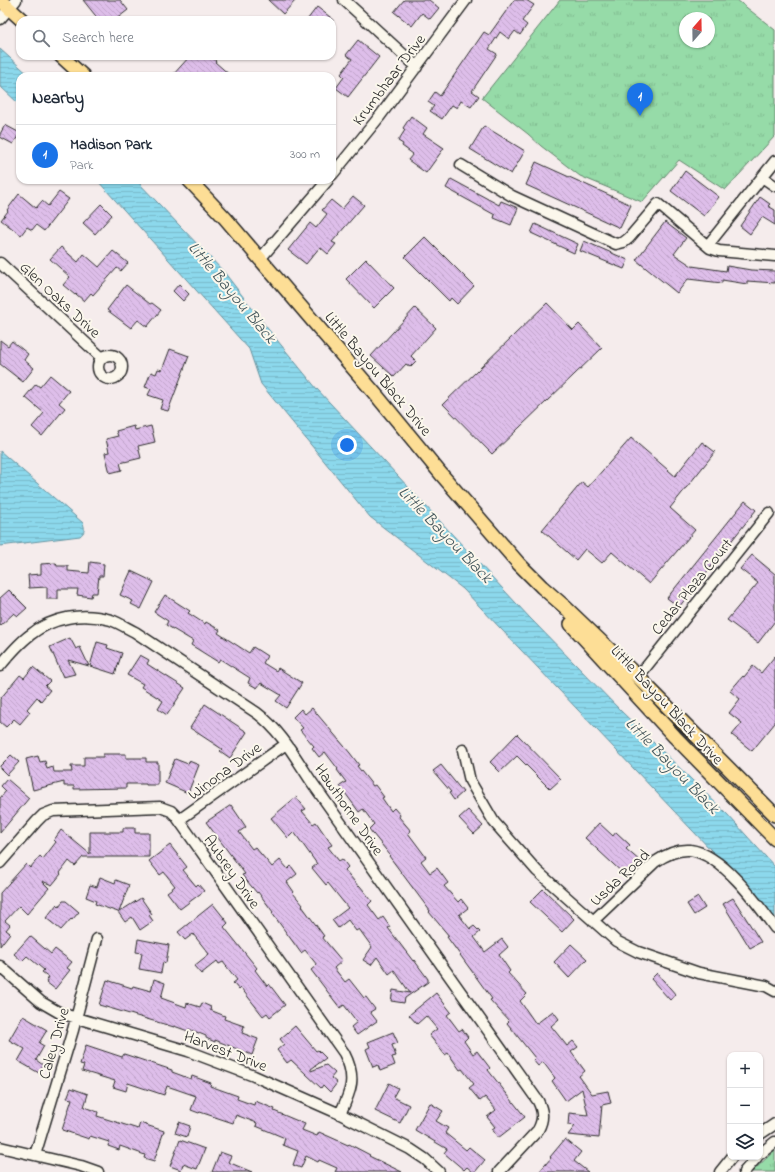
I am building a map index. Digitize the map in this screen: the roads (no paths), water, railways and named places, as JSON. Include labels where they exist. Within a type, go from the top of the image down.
[{"type":"main road","points":[[8,3],[19,16]]},
{"type":"main road","points":[[65,60],[79,72]]},
{"type":"main road","name":"Little Bayou Black Drive","points":[[193,184],[225,218],[519,564],[542,588],[638,677],[775,815]]},
{"type":"main road","name":"Little Bayou Black Drive","points":[[542,588],[557,610],[674,737],[775,839]]},
{"type":"street","points":[[344,0],[417,67]]},
{"type":"street","name":"Krumbhaar Drive","points":[[336,170],[380,116],[466,0]]},
{"type":"street","points":[[0,19],[8,3]]},
{"type":"street","points":[[708,245],[775,161]]},
{"type":"street","points":[[461,165],[512,196],[616,244],[624,242],[629,238],[658,204],[710,248],[719,251],[775,256]]},
{"type":"street","points":[[762,176],[775,186]]},
{"type":"street","points":[[260,259],[325,184]]},
{"type":"street","name":"Glen Oaks Drive","points":[[0,262],[102,358]]},
{"type":"street","name":"Cedar Plaza Court","points":[[638,677],[769,513]]},
{"type":"street","name":"Hawthorne Drive","points":[[0,666],[30,635],[50,623],[60,619],[78,616],[90,616],[111,620],[135,632],[258,713],[271,725],[286,744],[538,1101],[542,1109],[542,1123],[538,1130],[499,1172]]},
{"type":"street","name":"Winona Drive","points":[[179,820],[286,744]]},
{"type":"street","points":[[463,750],[470,781],[494,822],[537,871],[616,941],[638,952],[699,973],[766,986],[775,991]]},
{"type":"street","name":"Aubrey Drive","points":[[0,863],[37,821],[44,815],[54,811],[160,807],[171,811],[179,820],[344,1053],[352,1073],[352,1086],[340,1114]]},
{"type":"street","name":"Usda Road","points":[[593,921],[655,862],[674,852],[689,850],[704,854],[716,862],[756,901],[775,928]]},
{"type":"street","name":"Caley Drive","points":[[35,1155],[76,1018],[97,939]]},
{"type":"street","name":"Harvest Drive","points":[[0,966],[41,1002],[60,1013],[154,1040],[222,1063],[254,1076],[340,1114],[410,1149],[440,1172]]},
{"type":"street","points":[[763,1132],[775,1124]]},
{"type":"street","points":[[763,1152],[775,1142]]},
{"type":"street","points":[[0,1147],[98,1172]]},
{"type":"street","points":[[720,1172],[730,1160]]},
{"type":"street","points":[[744,1172],[754,1160]]},
{"type":"water","points":[[0,49],[26,72],[16,72],[16,101],[0,86]]},
{"type":"water","name":"Little Bayou Black","points":[[101,184],[140,184],[224,272],[317,389],[530,618],[621,711],[727,814],[775,867],[775,919],[463,589],[370,517],[261,384],[249,349]]},
{"type":"water","points":[[0,451],[83,523],[84,530],[82,535],[0,546]]},
{"type":"place","name":"Madison Park","points":[[640,116]]}]
